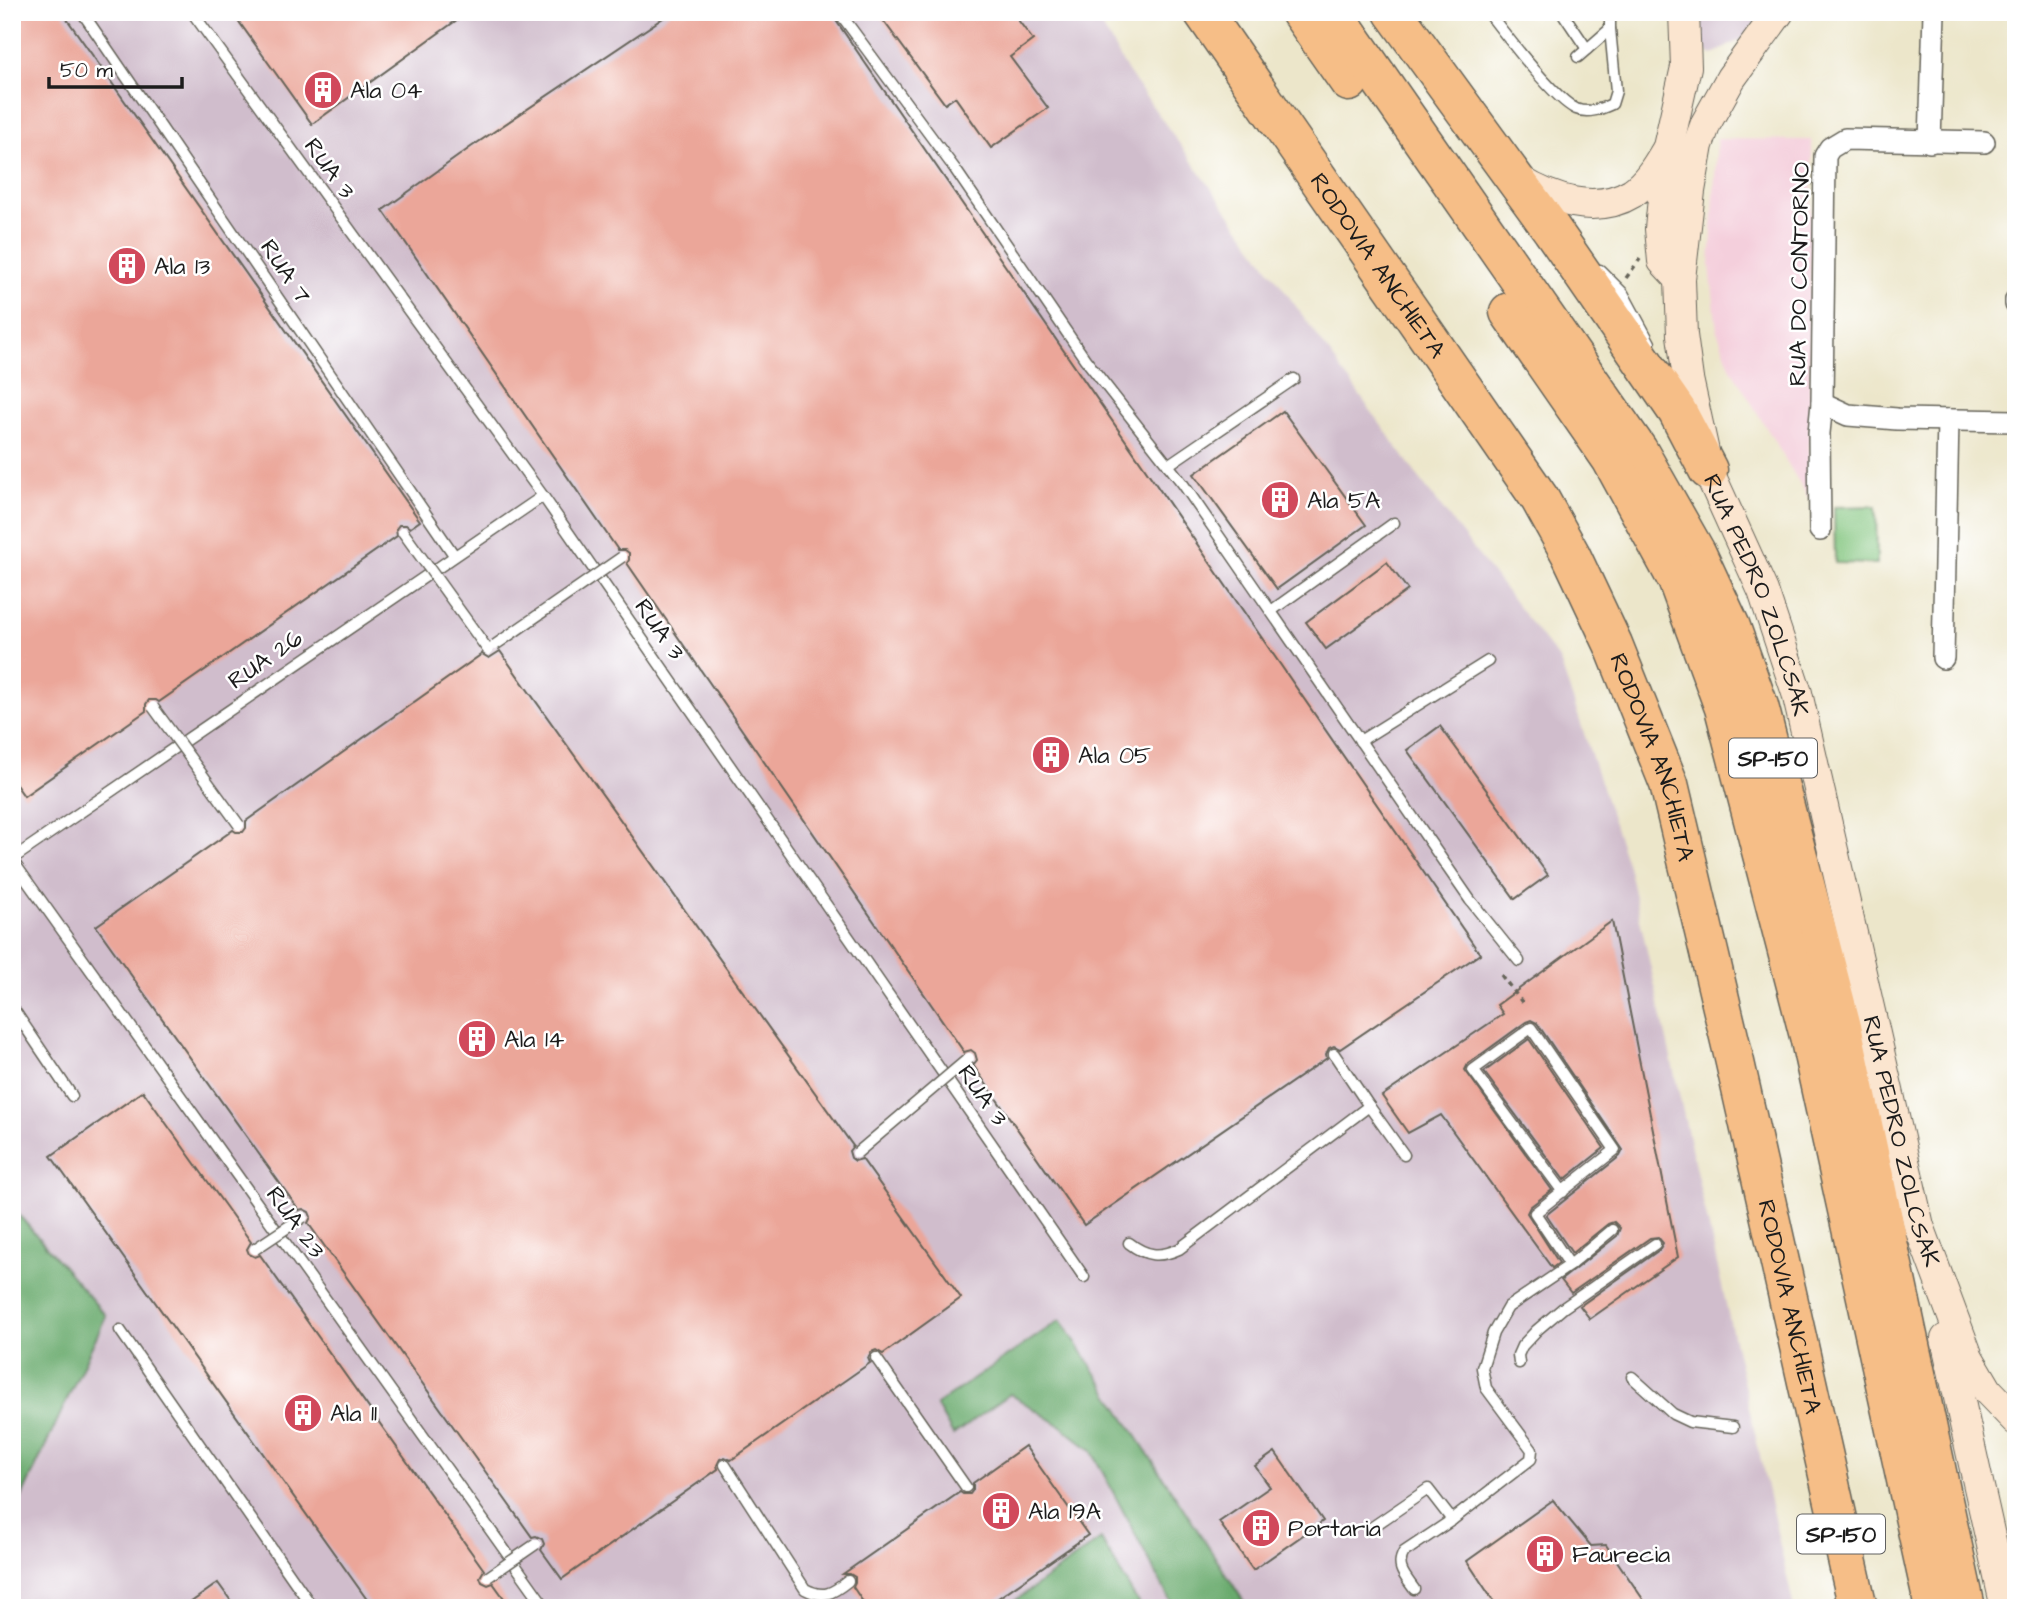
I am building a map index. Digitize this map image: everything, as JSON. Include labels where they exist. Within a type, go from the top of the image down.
[{"type":"highway","name":"RODOVIA ANCHIETA","points":[[1203,12],[1540,499],[1571,555],[1613,644],[1669,784],[1858,1608]]},
{"type":"highway","name":"SP-150","points":[[1300,12],[1611,459],[1677,580],[1724,708],[1809,1036],[1934,1608]]},
{"type":"highway","name":"SP-150","points":[[1333,12],[1638,450],[1697,554],[1731,627],[1759,706],[1843,1031],[1966,1608]]},
{"type":"highway","points":[[1393,12],[1511,175],[1566,242],[1677,411],[1708,470]]},
{"type":"highway","points":[[1825,1460],[1843,1608]]},
{"type":"main road","points":[[1680,279],[1662,261],[1660,248],[1668,147],[1686,67],[1684,12]]},
{"type":"main road","name":"RUA PEDRO ZOLCSAK","points":[[1779,12],[1731,78],[1706,123],[1698,145],[1689,191],[1680,279],[1682,335],[1688,379],[1708,470],[1763,591],[1797,693],[1919,1226],[1968,1357],[1988,1391],[2016,1420]]},
{"type":"main road","points":[[1686,67],[1697,78],[1707,81],[1731,78]]},
{"type":"main road","points":[[1511,175],[1557,200],[1577,203],[1612,200],[1632,193],[1644,182],[1668,147]]},
{"type":"main road","points":[[1919,1226],[2006,1608]]},
{"type":"street","points":[[1930,142],[1934,12]]},
{"type":"street","name":"RUA DO CONTORNO","points":[[1984,142],[1845,139],[1830,148],[1825,156],[1822,403],[1848,415],[2016,421]]},
{"type":"street","points":[[1820,530],[1819,433],[1822,403]]},
{"type":"street","points":[[1942,657],[1948,420]]},
{"type":"lane","name":"RUA 7","points":[[82,12],[454,555]]},
{"type":"lane","name":"RUA 3","points":[[192,12],[543,496],[1084,1277]]},
{"type":"lane","points":[[839,12],[955,169],[1085,359],[1168,465],[1470,900],[1519,961]]},
{"type":"lane","points":[[1488,12],[1559,96],[1577,110],[1597,111],[1612,104],[1616,91],[1610,12]]},
{"type":"lane","points":[[1562,12],[1587,49]]},
{"type":"lane","points":[[1578,57],[1610,29]]},
{"type":"lane","points":[[1590,261],[1623,293],[1655,353]]},
{"type":"lane","points":[[1660,365],[1677,411]]},
{"type":"lane","points":[[1168,465],[1294,379]]},
{"type":"lane","name":"RUA 26","points":[[12,859],[543,496]]},
{"type":"lane","points":[[1271,611],[1394,523]]},
{"type":"lane","points":[[403,532],[491,648],[622,557]]},
{"type":"lane","points":[[1360,741],[1488,661]]},
{"type":"lane","points":[[153,706],[239,825]]},
{"type":"lane","name":"RUA 23","points":[[12,859],[546,1608]]},
{"type":"lane","points":[[12,1007],[72,1096]]},
{"type":"lane","points":[[1563,1192],[1473,1070],[1531,1028],[1615,1150],[1563,1192],[1535,1213],[1570,1265]]},
{"type":"lane","points":[[1334,1054],[1404,1155]]},
{"type":"lane","points":[[857,1153],[968,1058]]},
{"type":"lane","points":[[1129,1243],[1142,1253],[1157,1256],[1179,1249],[1369,1106]]},
{"type":"lane","points":[[255,1249],[303,1217]]},
{"type":"lane","points":[[1414,1589],[1401,1571],[1400,1558],[1404,1552],[1452,1520],[1531,1459],[1532,1450],[1486,1388],[1482,1368],[1493,1333],[1507,1307],[1570,1265],[1612,1230]]},
{"type":"lane","points":[[1519,1363],[1518,1355],[1522,1346],[1563,1308],[1656,1244]]},
{"type":"lane","points":[[120,1330],[313,1608]]},
{"type":"lane","points":[[876,1358],[966,1487]]},
{"type":"lane","points":[[1632,1377],[1673,1414],[1690,1422],[1733,1427]]},
{"type":"lane","points":[[725,1465],[805,1590],[828,1595],[848,1581]]},
{"type":"lane","points":[[1371,1528],[1428,1489],[1452,1520]]},
{"type":"lane","points":[[488,1577],[536,1544]]},
{"type":"path","points":[[1501,975],[1525,1006]]},
{"type":"shaded area","points":[[12,12],[1094,12],[1128,72],[1424,485],[1560,661],[1628,866],[1794,1608],[12,1608]]},
{"type":"shaded area","points":[[1701,12],[1763,12],[1745,37],[1712,55],[1701,48]]},
{"type":"shaded area","points":[[1717,139],[1812,140],[1809,499],[1731,369],[1717,331],[1710,266]]},
{"type":"green space","points":[[1876,506],[1877,564],[1835,563],[1834,507]]},
{"type":"green space","points":[[12,1207],[106,1316],[12,1518]]},
{"type":"green space","points":[[1060,1320],[1248,1608],[1174,1608],[1091,1450],[1061,1426],[1010,1394],[953,1435],[936,1405]]},
{"type":"green space","points":[[1101,1539],[1141,1608],[1005,1608]]},
{"type":"building","name":"Ala 13","points":[[12,12],[62,12],[420,521],[410,528],[399,525],[396,529],[397,536],[159,702],[149,700],[146,711],[24,796],[12,779]]},
{"type":"building","name":"Ala 04","points":[[232,12],[468,12],[312,124]]},
{"type":"building","name":"Ala 05","points":[[672,12],[830,12],[1480,954],[1340,1049],[1334,1046],[1329,1048],[1327,1058],[1084,1225],[973,1065],[977,1060],[975,1053],[971,1050],[964,1052],[627,563],[629,553],[618,550],[383,210],[471,147]]},
{"type":"building","points":[[877,12],[1012,12],[1033,40],[1010,57],[1048,108],[991,148],[955,97],[945,104]]},
{"type":"building","name":"Ala 5A","points":[[1283,411],[1366,525],[1277,589],[1194,474]]},
{"type":"building","points":[[1387,562],[1408,590],[1326,649],[1306,622]]},
{"type":"building","name":"Ala 14","points":[[500,651],[853,1146],[849,1151],[851,1158],[855,1161],[862,1159],[961,1298],[883,1354],[876,1350],[871,1352],[868,1358],[870,1363],[731,1460],[725,1457],[720,1459],[718,1469],[562,1579],[541,1550],[544,1544],[542,1539],[532,1537],[308,1223],[311,1217],[309,1212],[299,1210],[96,926],[233,830],[243,832],[246,821],[482,654],[489,658]]},
{"type":"building","points":[[1440,726],[1548,875],[1515,899],[1407,750]]},
{"type":"building","points":[[1612,921],[1678,1257],[1590,1319],[1580,1306],[1659,1250],[1663,1243],[1658,1237],[1650,1238],[1571,1293],[1561,1280],[1617,1236],[1620,1228],[1614,1222],[1608,1224],[1572,1253],[1546,1215],[1620,1156],[1623,1150],[1537,1023],[1531,1020],[1526,1022],[1468,1064],[1465,1070],[1552,1190],[1530,1207],[1527,1213],[1559,1263],[1552,1268],[1441,1115],[1408,1133],[1382,1096],[1503,1014],[1497,1005]]},
{"type":"building","points":[[1529,1039],[1604,1148],[1564,1180],[1484,1072]]},
{"type":"building","name":"Ala 11","points":[[143,1091],[251,1242],[247,1249],[249,1254],[255,1257],[260,1255],[484,1570],[480,1577],[482,1582],[488,1585],[493,1583],[511,1608],[373,1608],[51,1156]]},
{"type":"building","name":"Ala 19A","points":[[1025,1446],[1088,1535],[984,1608],[867,1608],[853,1587],[855,1577],[843,1574],[960,1492],[970,1494],[973,1483]]},
{"type":"building","name":"Portaria","points":[[1275,1452],[1323,1521],[1253,1570],[1219,1522],[1270,1487],[1255,1466]]},
{"type":"building","name":"Faurecia","points":[[1553,1500],[1591,1546],[1606,1545],[1649,1608],[1498,1608],[1467,1561]]},
{"type":"building","points":[[218,1583],[236,1608],[183,1608]]},
{"type":"place","name":"Ala 04","points":[[323,90]]},
{"type":"place","name":"Ala 13","points":[[127,266]]},
{"type":"place","name":"Ala 5A","points":[[1280,500]]},
{"type":"place","name":"Ala 05","points":[[1051,755]]},
{"type":"place","name":"Ala 14","points":[[477,1039]]},
{"type":"place","name":"Ala 11","points":[[303,1413]]},
{"type":"place","name":"Ala 19A","points":[[1001,1511]]},
{"type":"place","name":"Portaria","points":[[1261,1528]]},
{"type":"place","name":"Faurecia","points":[[1545,1554]]}]
